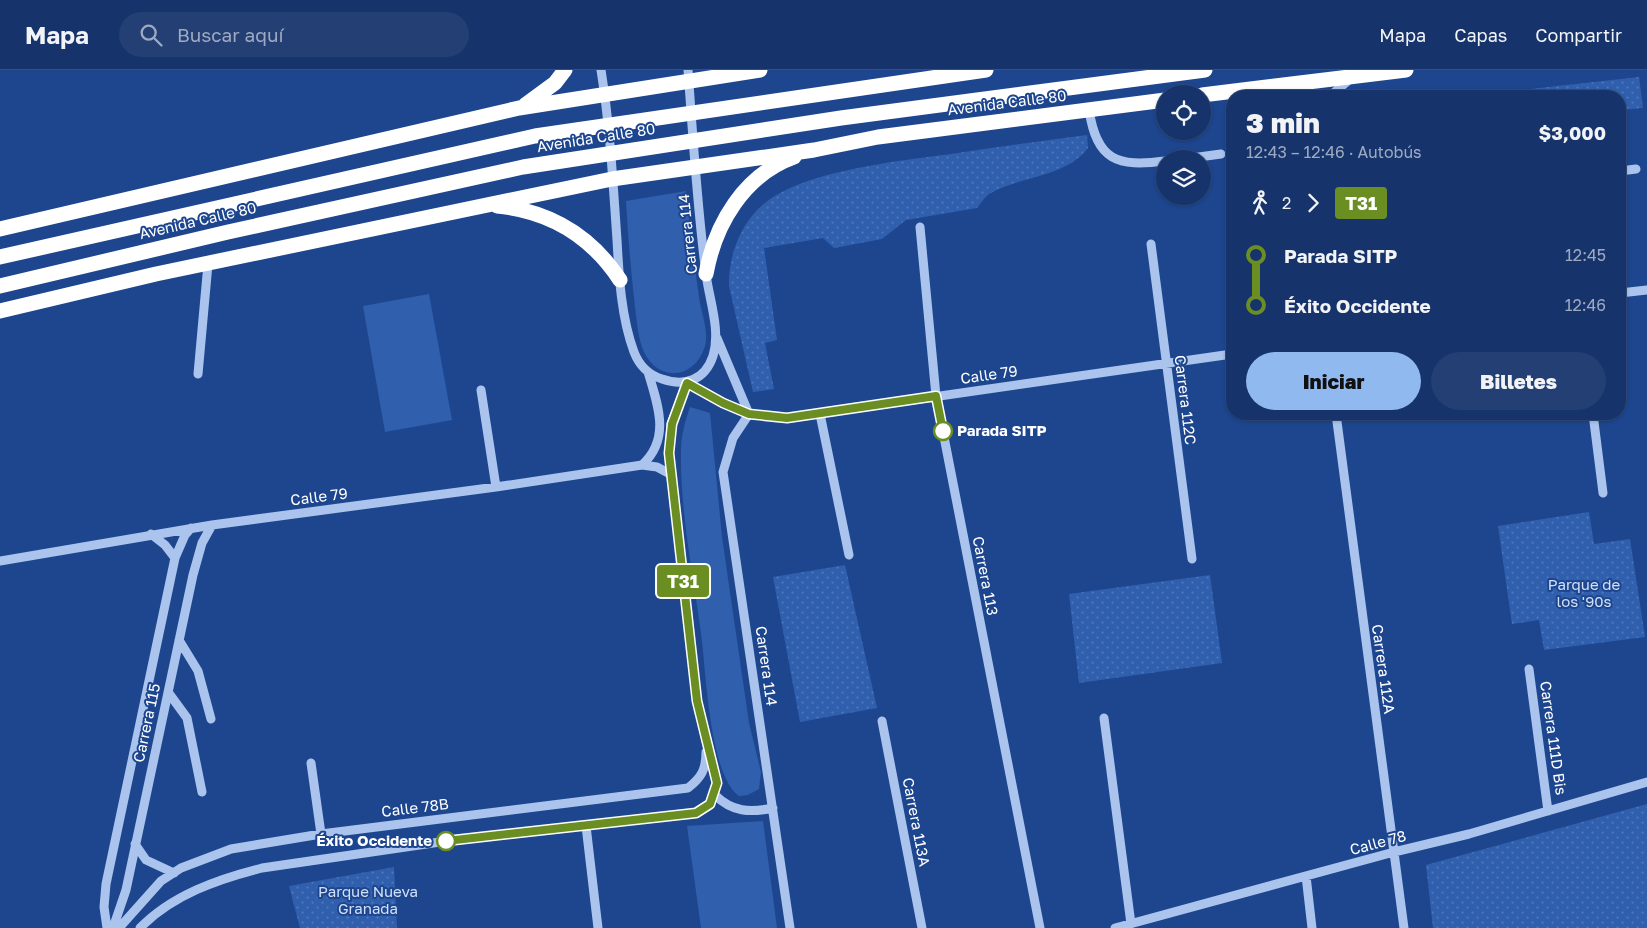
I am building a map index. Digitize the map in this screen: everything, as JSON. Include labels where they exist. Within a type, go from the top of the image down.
[{"type":"highway","points":[[518,108],[538,97],[555,83],[565,70]]},
{"type":"highway","points":[[0,229],[518,108],[605,94],[688,75],[760,70]]},
{"type":"highway","name":"Avenida Calle 80","points":[[0,257],[535,136],[986,70]]},
{"type":"highway","name":"Avenida Calle 80","points":[[0,286],[228,232],[524,167],[610,152],[1016,94],[1205,70]]},
{"type":"highway","points":[[1269,90],[1406,70]]},
{"type":"highway","points":[[1211,96],[1226,95]]},
{"type":"highway","name":"Avenida Calle 80","points":[[0,311],[466,208],[612,179],[814,150],[878,137],[1156,101]]},
{"type":"highway","points":[[706,274],[716,235],[736,201],[768,171],[791,158],[814,150]]},
{"type":"highway","points":[[466,208],[490,206],[515,208],[538,214],[560,224],[581,237],[600,253],[620,280]]},
{"type":"street","points":[[601,70],[608,124],[620,280],[634,352],[648,372],[654,395],[660,438],[657,448],[642,465]]},
{"type":"street","name":"Carrera 114","points":[[687,383],[698,377],[708,366],[716,343],[706,274],[688,75]]},
{"type":"street","points":[[1337,90],[1353,77]]},
{"type":"street","points":[[1089,110],[1096,141],[1106,153],[1121,162],[1138,165],[1156,162]]},
{"type":"street","points":[[1211,155],[1221,154]]},
{"type":"street","points":[[1626,170],[1636,169]]},
{"type":"street","name":"Carrera 113","points":[[920,227],[936,396],[1040,928]]},
{"type":"street","name":"Carrera 112C","points":[[1151,244],[1192,559]]},
{"type":"street","points":[[198,374],[208,264]]},
{"type":"street","points":[[1626,292],[1647,290]]},
{"type":"street","points":[[715,334],[749,414]]},
{"type":"street","name":"Calle 79","points":[[687,383],[723,403],[749,414],[787,418],[1226,355]]},
{"type":"street","points":[[140,928],[163,908],[200,888],[235,875],[262,868],[440,842],[696,813],[710,804],[717,783],[705,742],[697,701],[670,474],[669,438],[672,424],[687,383],[664,380],[648,372]]},
{"type":"street","points":[[481,390],[496,487]]},
{"type":"street","name":"Carrera 114","points":[[749,414],[733,438],[723,472],[790,928]]},
{"type":"street","points":[[820,414],[849,555]]},
{"type":"street","name":"Carrera 112A","points":[[1337,420],[1404,928]]},
{"type":"street","points":[[1594,420],[1603,493]]},
{"type":"street","points":[[642,465],[657,467],[670,474]]},
{"type":"street","name":"Calle 79","points":[[0,561],[191,528],[496,487],[642,465]]},
{"type":"street","name":"Carrera 115","points":[[114,928],[126,890],[193,575],[202,543],[212,525]]},
{"type":"street","name":"Carrera 115","points":[[107,928],[104,907],[106,884],[175,558],[185,535],[191,528]]},
{"type":"street","points":[[151,534],[175,558]]},
{"type":"street","points":[[179,640],[198,671],[211,719]]},
{"type":"street","name":"Carrera 111D Bis","points":[[1529,669],[1548,810]]},
{"type":"street","points":[[168,692],[188,718],[202,792]]},
{"type":"street","points":[[1104,718],[1131,924]]},
{"type":"street","name":"Carrera 113A","points":[[882,721],[922,928]]},
{"type":"street","name":"Calle 78B","points":[[120,928],[148,893],[174,873],[231,849],[321,834],[688,788],[703,775],[706,764],[705,742]]},
{"type":"street","points":[[311,763],[321,834]]},
{"type":"street","name":"Calle 78","points":[[1115,928],[1394,852],[1468,834],[1647,782]]},
{"type":"street","points":[[714,795],[725,805],[739,810],[753,812],[773,808]]},
{"type":"street","points":[[586,826],[598,928]]},
{"type":"street","points":[[135,844],[146,860],[174,873]]},
{"type":"street","points":[[1306,876],[1312,928]]},
{"type":"green space","points":[[1639,77],[1643,108],[1626,109],[1626,90],[1522,90]]},
{"type":"green space","points":[[1087,135],[1088,148],[1079,158],[1056,170],[1003,187],[991,193],[977,208],[906,220],[882,239],[834,248],[823,238],[764,248],[777,340],[765,343],[774,389],[753,392],[729,286],[729,275],[734,252],[743,230],[749,220],[765,203],[804,182],[854,169]]},
{"type":"green space","points":[[686,191],[706,340],[700,357],[693,365],[685,371],[676,373],[658,369],[644,352],[640,341],[632,281],[626,201]]},
{"type":"green space","points":[[429,294],[452,420],[385,432],[363,306]]},
{"type":"green space","points":[[690,407],[710,413],[722,537],[749,723],[761,772],[759,789],[748,795],[739,796],[729,784],[721,767],[715,745],[707,695],[681,474],[681,445]]},
{"type":"green space","name":"Parque de los '90s","points":[[1589,512],[1594,544],[1630,539],[1645,637],[1544,650],[1539,620],[1512,624],[1498,526]]},
{"type":"green space","points":[[845,565],[877,708],[800,722],[773,577]]},
{"type":"green space","points":[[1210,575],[1222,663],[1079,683],[1069,594]]},
{"type":"green space","points":[[1647,804],[1647,928],[1433,928],[1426,865]]},
{"type":"green space","points":[[763,821],[777,928],[701,928],[687,826]]},
{"type":"green space","name":"Parque Nueva Granada","points":[[394,867],[397,928],[300,928],[289,886]]},
{"type":"bus line","name":"T31","points":[[446,841],[696,813],[710,804],[717,783],[705,742],[697,701],[670,474],[669,438],[675,413],[687,383],[723,403],[749,414],[787,418],[936,396],[943,431]]},
{"type":"place","name":"Parada SITP","points":[[943,431]]},
{"type":"place","name":"Éxito Occidente","points":[[446,841]]}]
